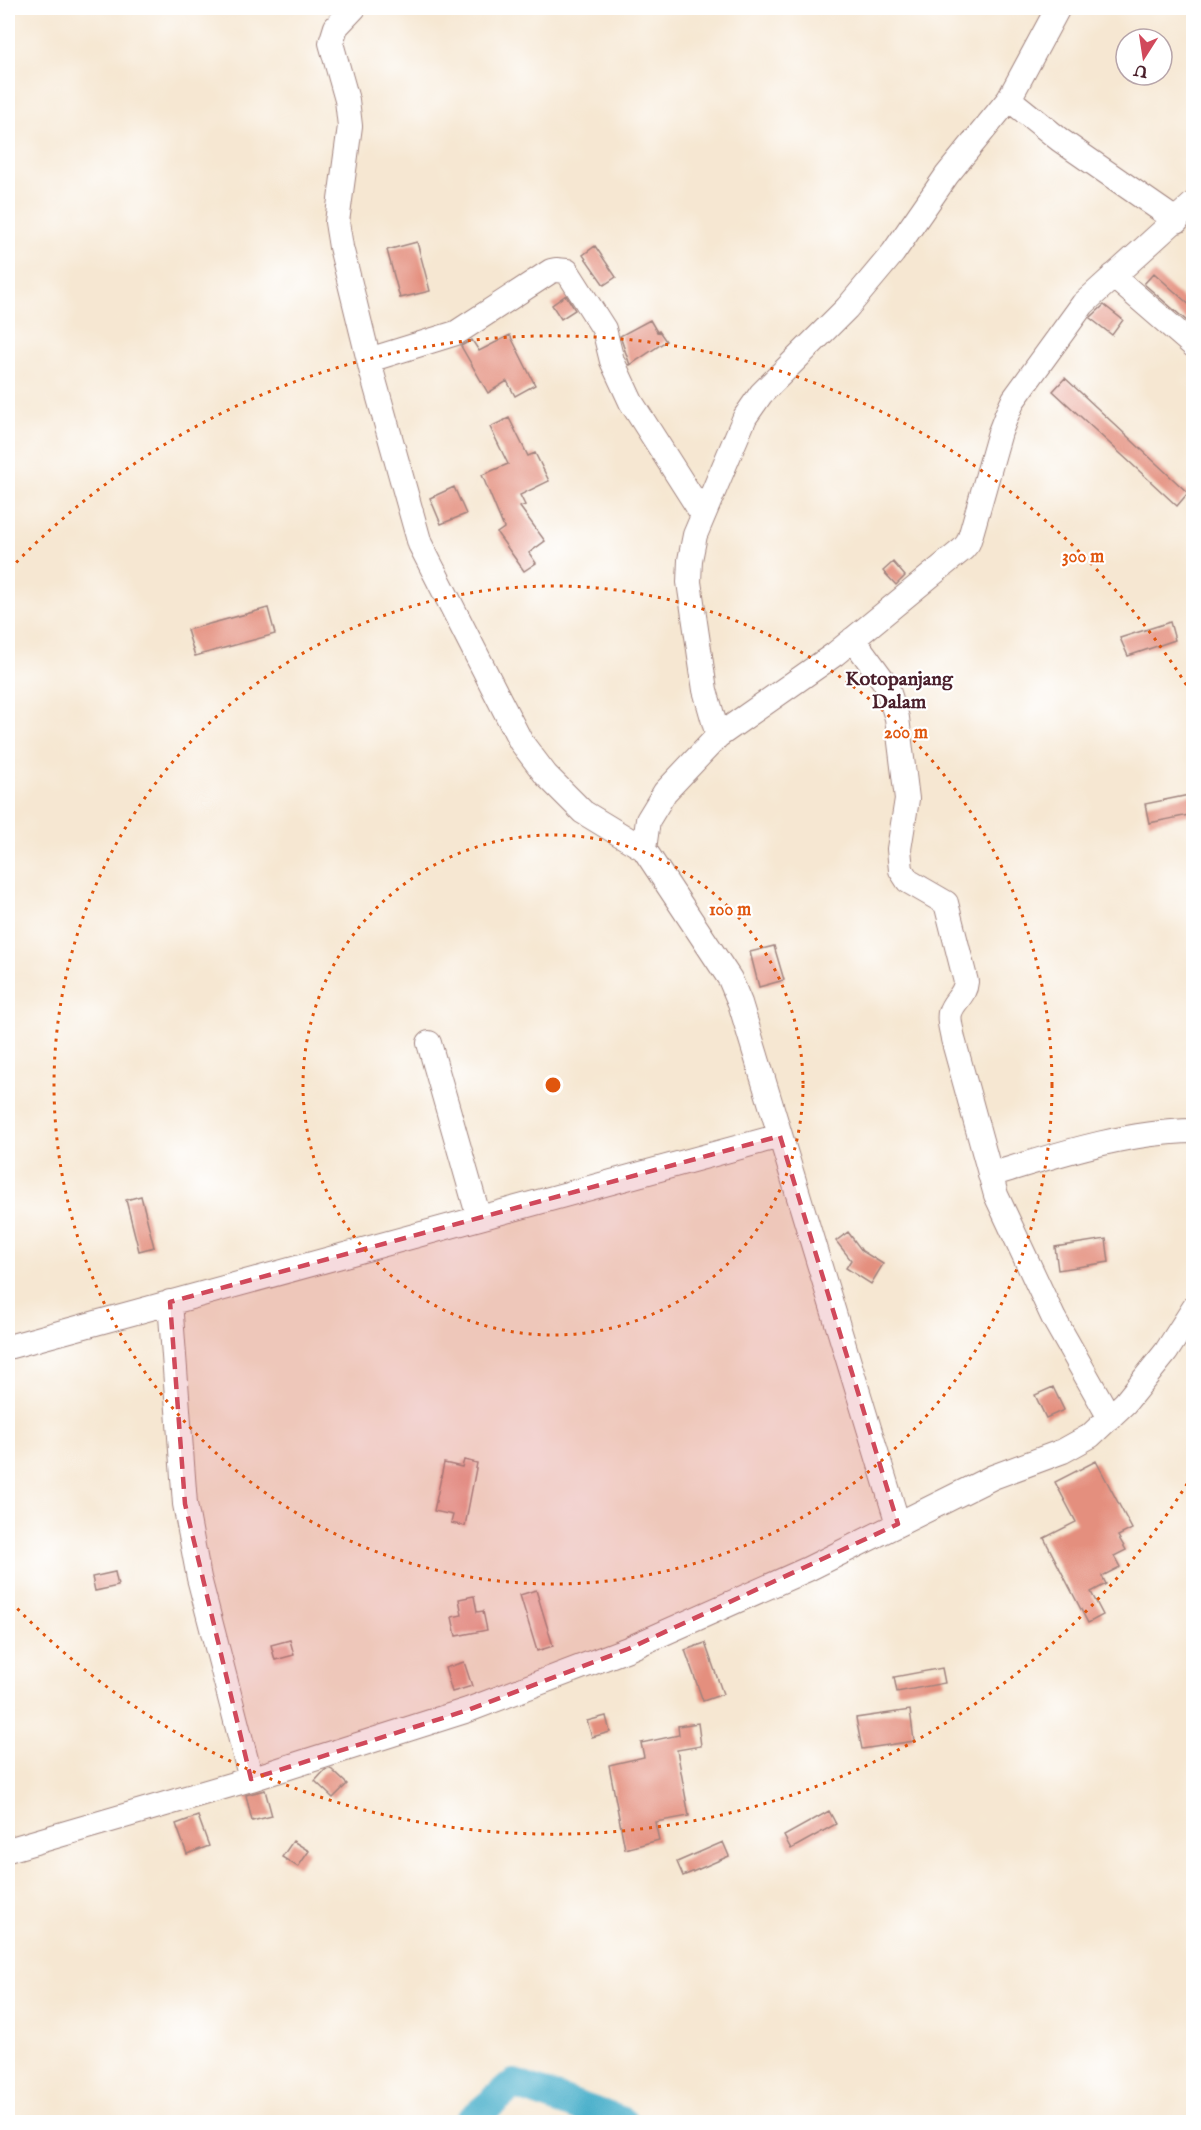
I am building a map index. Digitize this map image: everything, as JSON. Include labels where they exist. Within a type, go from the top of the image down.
[{"type":"street","points":[[354,8],[336,27],[331,43],[347,100],[350,126],[338,222],[341,248],[369,360],[420,544],[521,742],[546,774],[583,812],[644,849],[730,979],[740,1003],[898,1524]]},
{"type":"street","points":[[718,736],[705,690],[689,582],[690,560],[695,535],[746,417],[761,394],[847,308],[893,253],[947,175],[1009,99],[1058,8]]},
{"type":"street","points":[[1009,99],[1060,140],[1176,220]]},
{"type":"street","points":[[644,849],[648,820],[665,792],[718,736],[853,639],[968,543],[1000,432],[1010,406],[1083,304],[1194,203]]},
{"type":"street","points":[[369,360],[456,333],[551,271],[567,271],[604,328],[612,361],[631,402],[704,515]]},
{"type":"street","points":[[1113,276],[1194,346]]},
{"type":"street","points":[[853,639],[886,684],[897,718],[907,799],[899,849],[901,870],[908,881],[943,900],[950,914],[966,982],[964,992],[952,1008],[950,1020],[996,1195],[1054,1319],[1110,1418]]},
{"type":"street","points":[[429,1043],[479,1218]]},
{"type":"street","points":[[990,1176],[1076,1149],[1169,1131],[1194,1131]]},
{"type":"street","points":[[8,1347],[780,1137]]},
{"type":"street","points":[[170,1302],[185,1504],[199,1578],[251,1779]]},
{"type":"street","points":[[8,1850],[251,1779],[468,1710],[628,1649],[808,1569],[993,1477],[1064,1451],[1090,1436],[1125,1403],[1166,1352],[1194,1308]]},
{"type":"highlighted area","points":[[780,1136],[898,1524],[628,1649],[468,1710],[251,1779],[185,1504],[170,1302]]},
{"type":"building","points":[[417,242],[430,291],[400,298],[387,250]]},
{"type":"building","points":[[595,246],[616,277],[604,285],[583,255]]},
{"type":"building","points":[[1154,273],[1194,309],[1194,315],[1187,321],[1144,284]]},
{"type":"building","points":[[566,295],[575,310],[561,319],[552,305]]},
{"type":"building","points":[[1104,305],[1123,320],[1112,335],[1090,318]]},
{"type":"building","points":[[650,320],[666,341],[630,365],[620,336]]},
{"type":"building","points":[[510,335],[535,385],[515,396],[507,381],[488,393],[461,346],[472,340],[479,351]]},
{"type":"building","points":[[1065,378],[1188,493],[1177,506],[1053,391]]},
{"type":"building","points":[[509,418],[528,456],[535,453],[549,481],[520,495],[525,505],[520,507],[545,541],[529,553],[536,563],[524,571],[497,533],[504,528],[482,475],[508,464],[490,427]]},
{"type":"building","points":[[454,487],[466,514],[441,524],[430,498]]},
{"type":"building","points":[[893,562],[905,576],[896,585],[883,571]]},
{"type":"building","points":[[268,608],[275,634],[195,656],[187,630]]},
{"type":"building","points":[[1170,622],[1175,640],[1128,656],[1120,638]]},
{"type":"building","points":[[1194,794],[1194,814],[1149,823],[1145,804]]},
{"type":"building","points":[[774,946],[784,980],[759,987],[750,952]]},
{"type":"building","points":[[141,1196],[154,1247],[139,1251],[126,1200]]},
{"type":"building","points":[[848,1232],[862,1251],[883,1264],[871,1284],[846,1268],[851,1260],[836,1241]]},
{"type":"building","points":[[1106,1239],[1109,1262],[1058,1270],[1055,1247]]},
{"type":"building","points":[[1053,1387],[1064,1410],[1046,1418],[1035,1395]]},
{"type":"building","points":[[464,1460],[477,1463],[465,1526],[451,1523],[453,1515],[434,1511],[444,1463],[462,1467]]},
{"type":"building","points":[[1096,1461],[1132,1529],[1118,1536],[1126,1550],[1114,1556],[1120,1567],[1102,1576],[1106,1584],[1091,1592],[1103,1615],[1088,1623],[1044,1538],[1076,1522],[1055,1482]]},
{"type":"building","points":[[115,1572],[118,1586],[95,1591],[92,1577]]},
{"type":"building","points":[[536,1590],[553,1646],[537,1651],[520,1595]]},
{"type":"building","points":[[474,1596],[477,1612],[483,1611],[487,1630],[456,1636],[452,1617],[462,1615],[459,1599]]},
{"type":"building","points":[[290,1640],[294,1655],[275,1660],[271,1645]]},
{"type":"building","points":[[705,1643],[723,1694],[703,1701],[685,1650]]},
{"type":"building","points":[[464,1662],[472,1686],[452,1692],[445,1668]]},
{"type":"building","points":[[942,1668],[945,1683],[897,1692],[894,1677]]},
{"type":"building","points":[[910,1710],[914,1741],[862,1749],[856,1718]]},
{"type":"building","points":[[606,1716],[610,1732],[592,1737],[587,1721]]},
{"type":"building","points":[[698,1723],[701,1746],[677,1750],[689,1816],[655,1822],[659,1840],[625,1849],[609,1765],[644,1757],[641,1743],[679,1735],[678,1726]]},
{"type":"building","points":[[331,1769],[347,1784],[333,1798],[315,1781],[325,1770]]},
{"type":"building","points":[[265,1790],[272,1816],[252,1821],[246,1795]]},
{"type":"building","points":[[829,1811],[836,1824],[791,1849],[784,1836]]},
{"type":"building","points":[[198,1816],[209,1846],[187,1854],[176,1824]]},
{"type":"building","points":[[293,1841],[309,1851],[298,1867],[282,1857]]},
{"type":"building","points":[[723,1842],[729,1856],[683,1876],[677,1862]]},
{"type":"waterway","points":[[469,2122],[514,2084],[623,2122]]},
{"type":"district","name":"Kotopanjang Dalam","points":[[899,690]]}]
